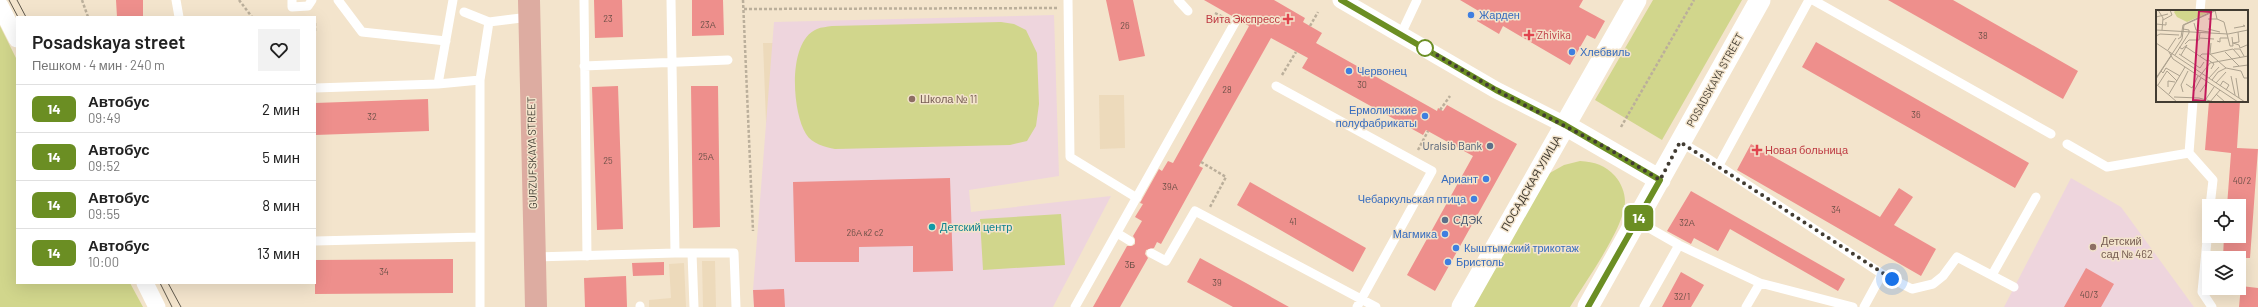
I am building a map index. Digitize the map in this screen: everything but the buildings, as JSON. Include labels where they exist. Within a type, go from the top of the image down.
[{"type":"main road","name":"GURZUFSKAYA STREET","points":[[529,9],[536,307]]},
{"type":"street","points":[[1341,0],[1496,90],[1565,125],[1660,180]]},
{"type":"street","points":[[1565,125],[1636,0]]},
{"type":"street","name":"POSADSKAYA STREET","points":[[1588,307],[1760,0]]},
{"type":"street","points":[[0,6],[16,36]]},
{"type":"street","name":"ПОСАДСКАЯ УЛИЦА","points":[[1462,307],[1565,125]]},
{"type":"street","points":[[146,284],[157,307]]},
{"type":"lane","points":[[176,0],[178,16]]},
{"type":"lane","points":[[292,0],[292,7],[308,6],[312,0]]},
{"type":"lane","points":[[338,0],[362,32],[446,41]]},
{"type":"lane","points":[[438,84],[453,0]]},
{"type":"lane","points":[[584,0],[586,256]]},
{"type":"lane","points":[[671,0],[675,253]]},
{"type":"lane","points":[[1178,0],[1188,11]]},
{"type":"lane","points":[[1401,34],[1417,0]]},
{"type":"lane","points":[[1719,165],[1809,0]]},
{"type":"lane","points":[[1813,0],[2050,134]]},
{"type":"lane","points":[[2200,10],[2201,0]]},
{"type":"lane","points":[[1068,4],[1070,157],[1137,198]]},
{"type":"lane","points":[[464,12],[489,22],[529,9]]},
{"type":"lane","points":[[1075,307],[1237,19]]},
{"type":"lane","points":[[480,307],[480,80],[489,22]]},
{"type":"lane","points":[[584,66],[728,60]]},
{"type":"lane","points":[[316,88],[438,84],[480,80]]},
{"type":"lane","points":[[1276,86],[1432,171],[1359,303]]},
{"type":"lane","points":[[2193,102],[2189,153],[2213,180],[2211,199]]},
{"type":"lane","points":[[1680,142],[1719,165],[1882,274],[1912,289],[1933,284],[1943,276],[1957,257],[2014,287]]},
{"type":"lane","points":[[2067,144],[2107,167],[2189,153]]},
{"type":"lane","points":[[1992,275],[2036,197]]},
{"type":"lane","points":[[1151,252],[1166,261],[1195,211],[1359,303],[1376,307]]},
{"type":"lane","points":[[1637,221],[1679,245],[1760,283],[1853,307]]},
{"type":"lane","points":[[1116,233],[1130,241]]},
{"type":"lane","points":[[316,241],[479,237]]},
{"type":"lane","points":[[2207,243],[2202,292],[2212,307]]},
{"type":"lane","points":[[1644,307],[1679,245]]},
{"type":"lane","points":[[692,253],[694,307]]},
{"type":"lane","points":[[534,257],[734,253],[736,307]]},
{"type":"lane","points":[[1864,307],[1882,274]]},
{"type":"lane","points":[[1746,307],[1760,283]]},
{"type":"path","points":[[82,0],[88,16]]},
{"type":"path","points":[[239,0],[251,16]]},
{"type":"path","points":[[743,0],[753,231]]},
{"type":"path","points":[[1621,127],[1694,0]]},
{"type":"path","points":[[744,9],[1068,4]]},
{"type":"path","points":[[1310,26],[1318,12]]},
{"type":"path","points":[[1276,86],[1296,52]]},
{"type":"path","points":[[1440,110],[1450,96]]},
{"type":"path","points":[[1412,160],[1428,131]]},
{"type":"path","points":[[1201,162],[1226,177],[1205,216]]},
{"type":"shaded area","name":"Школа № 11","points":[[1054,15],[1059,176],[969,190],[971,212],[1111,196],[1053,307],[754,307],[753,290],[774,22]]},
{"type":"shaded area","points":[[763,43],[775,43],[767,148]]},
{"type":"shaded area","points":[[1099,95],[1124,95],[1125,148],[1100,149]]},
{"type":"shaded area","name":"Детский сад № 462","points":[[2071,178],[2121,207],[2194,307],[2004,307]]},
{"type":"shaded area","points":[[702,261],[715,261],[716,307],[703,307]]},
{"type":"shaded area","points":[[684,263],[686,307],[649,307],[649,300],[671,298],[669,264]]},
{"type":"green space","points":[[1653,0],[1742,0],[1662,140],[1595,100]]},
{"type":"green space","points":[[1001,22],[1014,24],[1026,30],[1037,53],[1039,104],[1036,126],[1027,141],[1010,145],[835,149],[815,143],[806,134],[801,124],[798,110],[795,94],[795,78],[801,47],[807,36],[817,29],[832,26]]},
{"type":"green space","points":[[0,26],[16,58],[16,284],[131,284],[143,307],[0,307]]},
{"type":"green space","points":[[1580,161],[1599,165],[1611,172],[1621,185],[1625,202],[1623,213],[1611,240],[1570,307],[1473,307],[1548,174],[1564,165]]},
{"type":"green space","points":[[1061,214],[1065,265],[983,270],[980,219]]},
{"type":"tram line","points":[[9,0],[17,16]]},
{"type":"tram line","points":[[17,0],[25,16]]},
{"type":"tram line","points":[[160,284],[172,307]]},
{"type":"tram line","points":[[169,284],[181,307]]},
{"type":"bus line","name":"14","points":[[1341,0],[1496,90],[1609,149],[1660,180],[1588,307]]},
{"type":"place","name":"Жарден","points":[[1471,15]]},
{"type":"place","name":"Вита Экспресс","points":[[1288,19]]},
{"type":"place","name":"Zhivika","points":[[1529,35]]},
{"type":"place","name":"Хлебвиль","points":[[1572,52]]},
{"type":"place","name":"Червонец","points":[[1349,71]]},
{"type":"place","name":"Школа № 11","points":[[912,99]]},
{"type":"place","name":"Ермолинские полуфабрикаты","points":[[1425,116]]},
{"type":"place","name":"Uralsib Bank","points":[[1490,146]]},
{"type":"place","name":"Новая больница","points":[[1757,150]]},
{"type":"place","name":"Ариант","points":[[1486,179]]},
{"type":"place","name":"Чебаркульская птица","points":[[1474,199]]},
{"type":"place","name":"СДЭК","points":[[1445,220]]},
{"type":"place","name":"Детский центр","points":[[932,227]]},
{"type":"place","name":"Магмика","points":[[1445,234]]},
{"type":"place","name":"Детский сад № 462","points":[[2093,247]]},
{"type":"place","name":"Кыштымский трикотаж","points":[[1456,248]]},
{"type":"place","name":"Бристоль","points":[[1448,262]]},
{"type":"route","points":[[1425,48],[1496,90],[1609,149],[1660,180],[1680,142],[1704,156],[1882,274],[1892,279]]}]
